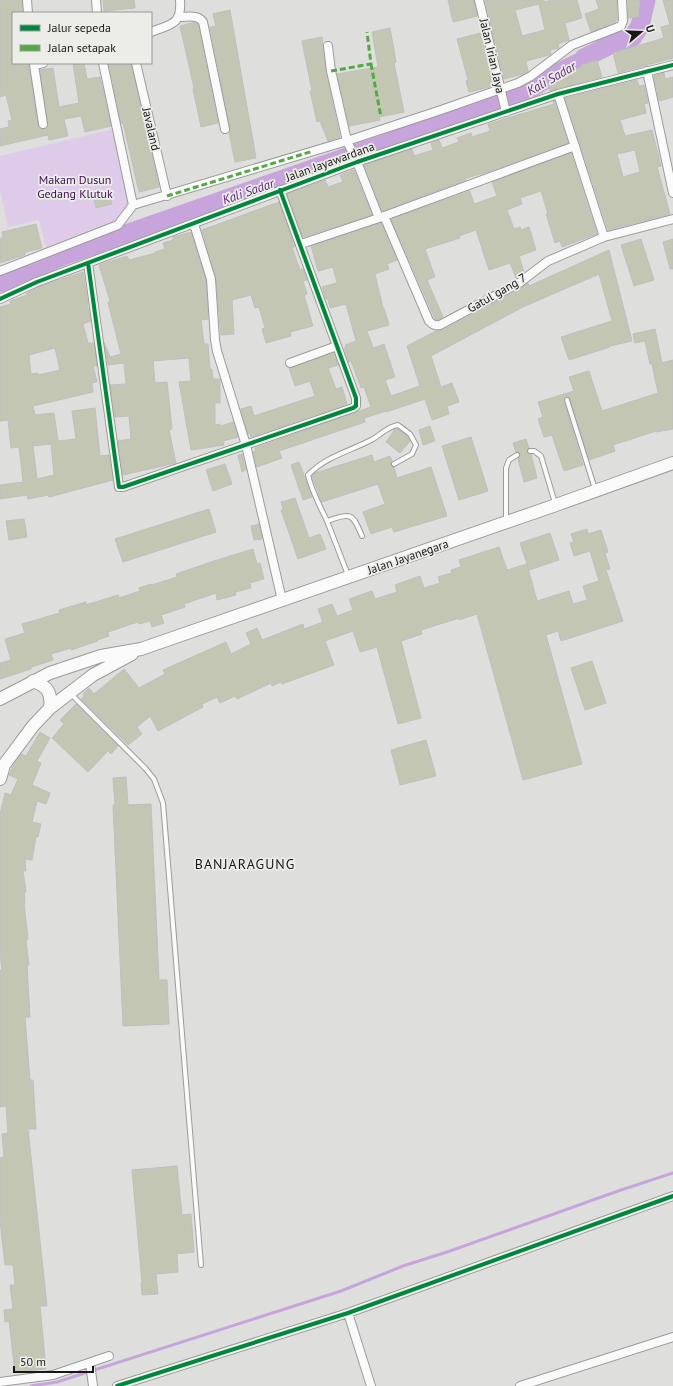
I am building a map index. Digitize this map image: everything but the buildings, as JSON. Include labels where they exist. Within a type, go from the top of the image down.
[{"type":"main road","name":"Jalan Jayanegara","points":[[0,699],[50,673],[101,656],[142,648],[673,463]]},
{"type":"main road","name":"Jalan Jayanegara","points":[[0,779],[4,764],[33,726],[50,708],[93,675],[142,648]]},
{"type":"main road","points":[[33,681],[47,689],[51,700],[50,708]]},
{"type":"street","points":[[27,0],[28,12]]},
{"type":"street","points":[[96,0],[97,12]]},
{"type":"street","points":[[152,32],[176,21],[181,11],[180,0]]},
{"type":"street","name":"Jalan Irian Jaya","points":[[479,0],[505,109]]},
{"type":"street","points":[[0,271],[118,225],[133,205],[348,144],[501,92],[525,80],[572,45],[621,26],[623,21],[622,0]]},
{"type":"street","points":[[179,17],[197,17],[203,22],[225,129]]},
{"type":"street","points":[[328,46],[331,72],[348,144],[381,217]]},
{"type":"street","points":[[34,64],[43,124]]},
{"type":"street","points":[[103,64],[133,205]]},
{"type":"street","name":"Javaland","points":[[136,64],[166,196]]},
{"type":"street","name":"Jalan Jayawardana","points":[[0,299],[37,282],[88,262],[194,224],[355,160],[505,109],[673,65]]},
{"type":"street","points":[[646,71],[673,193]]},
{"type":"street","points":[[558,94],[604,237]]},
{"type":"street","points":[[301,244],[381,217],[575,146]]},
{"type":"street","points":[[88,262],[119,487],[123,487],[353,408],[356,406],[356,398],[280,190]]},
{"type":"street","name":"Gatul gang 7","points":[[381,217],[429,321],[436,325],[513,287],[548,261],[604,237],[673,219]]},
{"type":"street","points":[[194,224],[211,280],[217,351],[246,445],[282,600]]},
{"type":"street","points":[[290,363],[337,346]]},
{"type":"street","points":[[117,1386],[348,1312],[673,1196]]},
{"type":"street","points":[[348,1312],[371,1386]]},
{"type":"street","points":[[520,1386],[673,1337]]},
{"type":"street","points":[[0,1382],[53,1375],[90,1365],[109,1356]]},
{"type":"street","points":[[90,1365],[93,1386]]},
{"type":"lane","points":[[567,400],[595,491]]},
{"type":"lane","points":[[349,577],[327,521],[315,498],[308,475],[326,460],[373,439],[391,427],[398,425],[410,434],[416,445],[412,454],[394,464]]},
{"type":"lane","points":[[530,451],[534,451],[541,456],[556,505]]},
{"type":"lane","points":[[506,522],[506,468],[509,460],[517,455]]},
{"type":"lane","points":[[327,521],[345,515],[350,516],[354,519],[362,536]]},
{"type":"lane","points":[[70,692],[145,768],[154,779],[163,803],[201,1265]]},
{"type":"green space","name":"Makam Dusun Gedang Klutuk","points":[[114,129],[130,203],[115,222],[46,248],[39,220],[8,227],[0,191],[0,156]]},
{"type":"waterway","name":"Kali Sadar","points":[[0,283],[63,256],[518,97],[551,76],[584,60],[584,58],[616,42],[632,38],[640,26],[646,0]]},
{"type":"waterway","points":[[31,1386],[57,1382],[341,1291],[403,1266],[673,1173]]},
{"type":"marked path","points":[[331,71],[371,64],[367,32]]},
{"type":"marked path","points":[[371,64],[381,117]]},
{"type":"marked path","points":[[167,196],[313,151]]},
{"type":"cycle path","points":[[0,299],[37,282],[357,162],[558,94],[673,65]]},
{"type":"cycle path","points":[[88,263],[119,487],[123,487],[353,408],[356,406],[356,398],[280,190]]},
{"type":"cycle path","points":[[117,1386],[348,1313],[673,1196]]},
{"type":"district","name":"BANJARAGUNG","points":[[245,864]]}]
